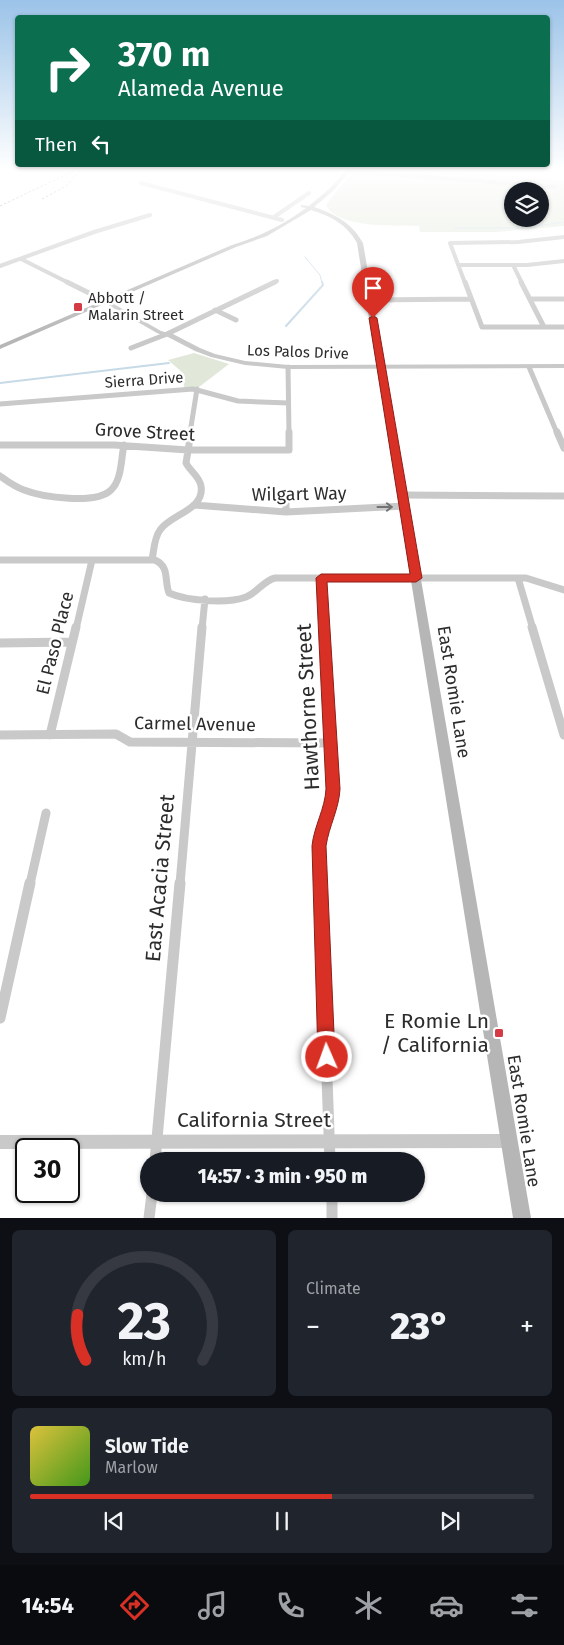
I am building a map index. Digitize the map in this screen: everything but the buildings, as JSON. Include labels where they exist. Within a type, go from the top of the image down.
[{"type":"main road","points":[[0,346],[243,242],[251,241],[279,225]]},
{"type":"main road","name":"East Romie Lane","points":[[345,225],[352,230],[359,240],[370,300],[522,1218]]},
{"type":"street","points":[[0,266],[118,225]]},
{"type":"street","points":[[564,237],[518,242],[450,243],[482,327],[564,327]]},
{"type":"street","points":[[21,258],[105,301]]},
{"type":"street","points":[[458,265],[513,265],[564,261]]},
{"type":"street","points":[[513,265],[544,327]]},
{"type":"street","points":[[131,348],[167,334],[277,280]]},
{"type":"street","points":[[370,300],[471,299]]},
{"type":"street","points":[[530,299],[564,299]]},
{"type":"street","name":"Los Palos Drive","points":[[105,301],[159,332],[201,351],[222,358],[256,365],[288,367],[564,366]]},
{"type":"street","points":[[215,310],[236,320]]},
{"type":"street","points":[[288,367],[288,403]]},
{"type":"street","points":[[529,367],[564,448]]},
{"type":"street","points":[[152,560],[156,538],[162,527],[171,518],[194,505],[200,496],[202,488],[199,480],[187,466],[197,389]]},
{"type":"street","name":"Sierra Drive","points":[[0,404],[197,389],[238,401],[288,403]]},
{"type":"street","name":"Grove Street","points":[[0,445],[124,445],[188,450],[289,450],[288,403]]},
{"type":"street","points":[[0,476],[17,487],[39,494],[102,496],[114,486],[124,445]]},
{"type":"street","name":"Wilgart Way","points":[[194,505],[286,512],[364,507],[404,501],[564,496]]},
{"type":"street","points":[[286,497],[286,512]]},
{"type":"street","points":[[0,560],[152,560],[163,563],[167,569],[166,587],[171,595],[183,598],[246,597],[252,594],[264,582],[272,579],[518,578],[537,580],[564,590]]},
{"type":"street","name":"El Paso Place","points":[[50,735],[92,560]]},
{"type":"street","name":"Hawthorne Street","points":[[321,578],[333,798],[321,830],[319,846],[330,1152]]},
{"type":"street","points":[[518,578],[564,735]]},
{"type":"street","name":"East Acacia Street","points":[[155,1152],[205,599]]},
{"type":"street","points":[[0,643],[72,642]]},
{"type":"street","name":"Carmel Avenue","points":[[0,735],[111,734],[119,735],[130,742],[330,743]]},
{"type":"street","points":[[0,1018],[46,813]]},
{"type":"street","name":"California Street","points":[[0,1142],[508,1141]]},
{"type":"street","points":[[149,1218],[151,1202]]},
{"type":"street","points":[[332,1202],[332,1218]]},
{"type":"shaded area","points":[[380,225],[504,225],[504,227],[549,227],[549,225],[564,225],[564,226],[496,232],[420,232],[419,226]]},
{"type":"shaded area","points":[[194,353],[229,364],[199,387],[184,387],[183,373],[168,360]]},
{"type":"waterway","points":[[455,228],[522,228],[544,225]]},
{"type":"waterway","points":[[305,257],[320,275],[322,283]]},
{"type":"waterway","points":[[286,326],[323,285],[322,282]]},
{"type":"waterway","points":[[0,383],[169,363]]},
{"type":"place","name":"Abbott / Malarin Street","points":[[78,307]]},
{"type":"place","name":"E Romie Ln / California","points":[[499,1033]]},
{"type":"route","points":[[327,1057],[319,846],[321,830],[332,804],[333,789],[321,578],[416,578],[373,318]]}]
